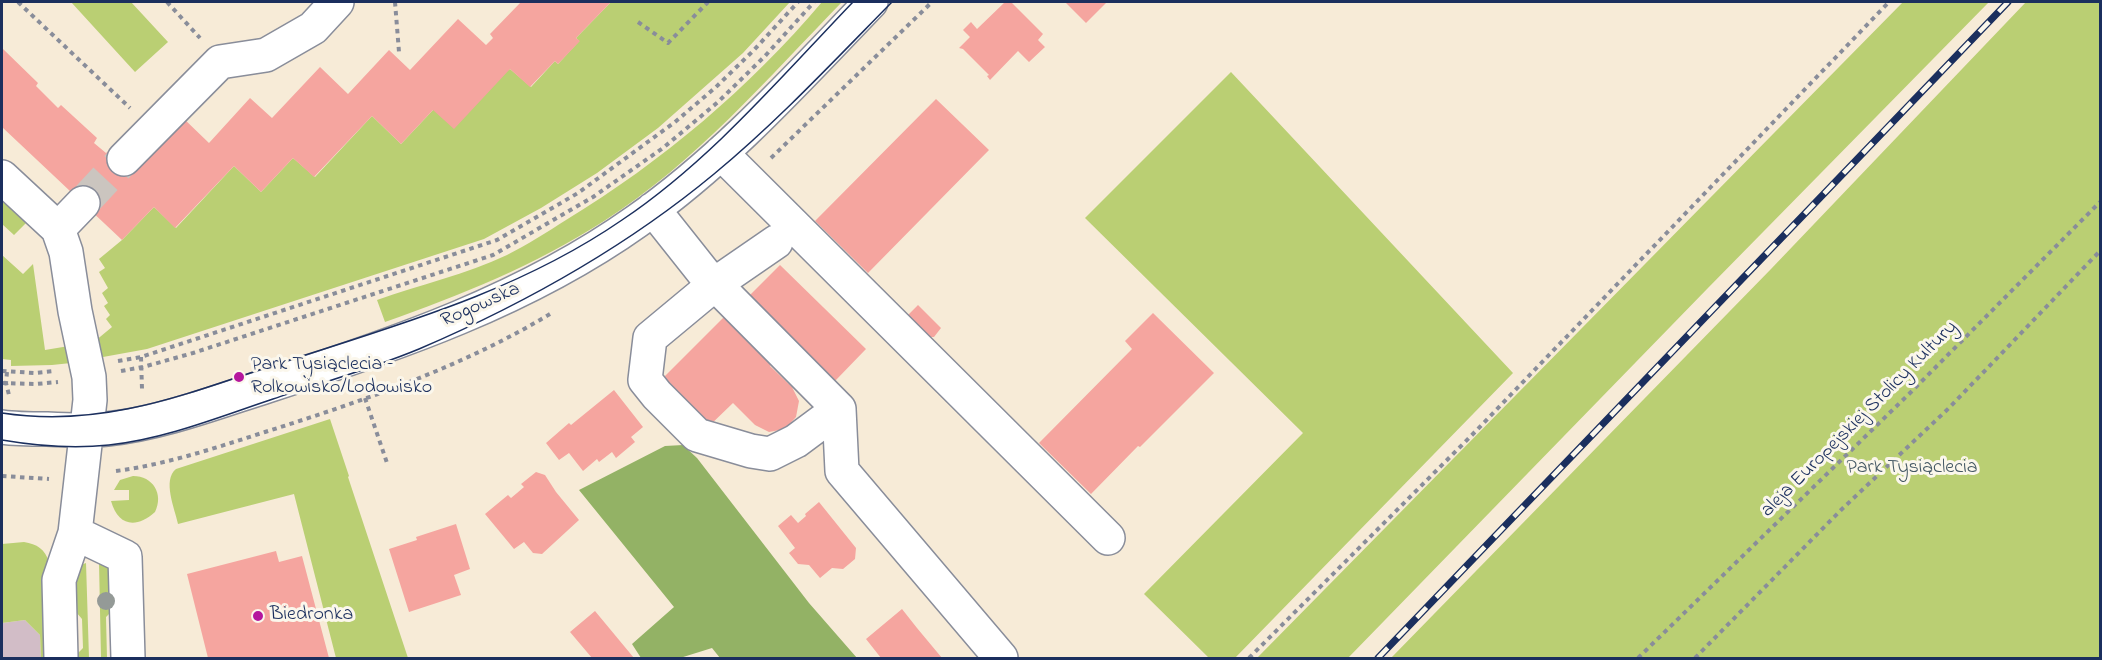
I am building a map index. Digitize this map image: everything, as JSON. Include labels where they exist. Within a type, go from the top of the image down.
[{"type":"street","points":[[124,159],[220,62],[266,55],[313,28],[338,2]]},
{"type":"street","name":"Rogowska","points":[[6,415],[87,431],[132,425],[200,407],[405,339],[493,303],[561,269],[637,222],[752,126],[871,2]]},
{"type":"street","points":[[721,153],[1108,538]]},
{"type":"street","points":[[2,177],[58,229],[66,252],[75,311],[89,377],[90,400],[75,533],[59,580],[61,658]]},
{"type":"street","points":[[58,229],[83,203]]},
{"type":"street","points":[[653,209],[715,284],[839,409],[842,471],[1001,658]]},
{"type":"street","points":[[776,242],[715,284],[650,338],[645,380],[697,435],[751,451],[770,454],[796,441],[839,409]]},
{"type":"street","points":[[75,533],[125,557],[128,658]]},
{"type":"path","points":[[18,2],[152,129]]},
{"type":"path","points":[[167,2],[220,62]]},
{"type":"path","points":[[395,2],[399,52]]},
{"type":"path","points":[[638,22],[668,43],[708,2]]},
{"type":"path","points":[[143,393],[141,357],[497,240],[578,192],[657,136],[716,87],[798,2]]},
{"type":"path","points":[[143,367],[193,353],[493,255],[593,196],[663,148],[718,102],[765,56],[814,2]]},
{"type":"path","points":[[1249,658],[1471,436],[1888,2]]},
{"type":"path","name":"aleja Europejskiej Stolicy Kultury","points":[[1638,658],[1911,392],[2100,202]]},
{"type":"path","points":[[1695,658],[1841,510],[1949,408],[2100,251]]},
{"type":"path","points":[[2,371],[35,373],[63,370]]},
{"type":"path","points":[[6,415],[4,383],[7,372]]},
{"type":"path","points":[[4,383],[36,384],[65,381]]},
{"type":"path","points":[[365,398],[387,463]]},
{"type":"path","points":[[2,476],[58,480]]},
{"type":"shaded area","points":[[25,620],[40,635],[41,658],[2,658],[2,623]]},
{"type":"green space","points":[[71,2],[131,2],[168,42],[135,72]]},
{"type":"green space","points":[[611,2],[790,2],[743,53],[658,128],[597,173],[541,208],[484,239],[147,349],[92,359],[89,346],[112,327],[106,319],[110,315],[104,306],[108,303],[102,293],[108,288],[99,272],[105,268],[99,259],[122,240],[154,207],[176,228],[234,166],[261,192],[293,158],[315,177],[372,116],[401,144],[433,110],[510,69],[531,87],[555,61],[558,64],[579,41],[576,38]]},
{"type":"green space","points":[[822,2],[842,2],[700,147],[637,198],[552,252],[470,290],[385,322],[377,300],[459,274],[507,255],[552,229],[637,173],[703,121],[734,93],[765,64]]},
{"type":"green space","points":[[1903,2],[1989,2],[1348,658],[1257,658]]},
{"type":"green space","name":"Park Tysiąclecia","points":[[2026,2],[2100,2],[2100,658],[1391,658],[1771,269]]},
{"type":"green space","points":[[1231,72],[1513,373],[1235,658],[1209,658],[1144,594],[1303,433],[1085,218]]},
{"type":"green space","points":[[2,194],[29,220],[14,235],[2,224]]},
{"type":"green space","points":[[2,255],[23,274],[33,264],[45,350],[69,346],[71,363],[11,366],[11,360],[2,359]]},
{"type":"green space","points":[[330,419],[408,658],[336,658],[294,494],[178,524],[170,487],[172,474],[176,469]]},
{"type":"green space","points":[[683,445],[697,458],[809,603],[857,658],[720,658],[712,648],[680,658],[641,658],[632,644],[674,607],[579,490],[665,446]]},
{"type":"green space","points":[[133,476],[146,479],[151,483],[155,487],[158,499],[155,512],[135,523],[118,516],[111,501],[129,500],[129,490],[114,490],[120,480]]},
{"type":"green space","points":[[24,542],[40,548],[49,562],[51,658],[41,658],[40,635],[25,620],[2,623],[2,544]]},
{"type":"green space","points":[[86,563],[89,658],[73,658],[83,648],[82,619],[70,605],[68,585],[81,565]]},
{"type":"green space","points":[[99,563],[110,569],[117,606],[106,617],[107,658],[101,658]]},
{"type":"building","points":[[521,2],[611,2],[576,38],[580,41],[558,64],[555,61],[530,87],[510,69],[454,129],[433,110],[401,144],[372,116],[314,177],[293,158],[261,192],[234,166],[175,228],[154,207],[122,240],[2,127],[2,48],[38,83],[36,86],[58,108],[61,105],[97,138],[94,143],[106,153],[112,148],[124,159],[182,117],[209,143],[250,98],[272,118],[320,67],[348,94],[389,50],[410,70],[458,19],[486,45],[493,38],[490,34]]},
{"type":"building","points":[[1005,2],[1011,2],[1043,34],[1038,40],[1045,47],[1029,62],[1018,51],[990,80],[987,76],[989,75],[963,49],[959,48],[970,37],[963,30],[971,22],[977,29]]},
{"type":"building","points":[[1065,2],[1107,2],[1086,23]]},
{"type":"building","points":[[936,99],[989,150],[868,273],[815,221]]},
{"type":"building","points":[[780,265],[866,349],[835,381],[749,296]]},
{"type":"building","points":[[918,305],[941,328],[934,337],[929,337],[907,316]]},
{"type":"building","points":[[1153,313],[1214,373],[1091,494],[1039,443],[1132,349],[1125,341]]},
{"type":"building","points":[[726,315],[773,362],[770,366],[792,387],[799,401],[796,417],[785,429],[769,432],[755,425],[733,403],[706,429],[659,382]]},
{"type":"building","points":[[614,390],[643,427],[631,437],[635,442],[616,458],[612,452],[599,462],[597,459],[583,471],[569,453],[559,460],[546,443]]},
{"type":"building","points":[[536,472],[545,475],[579,520],[542,554],[533,553],[524,542],[514,549],[485,514],[508,495],[511,498],[524,487],[521,484]]},
{"type":"building","points":[[819,502],[856,548],[855,559],[843,569],[832,568],[820,578],[809,565],[798,564],[789,553],[795,548],[778,526],[791,515],[798,523]]},
{"type":"building","points":[[456,524],[470,569],[454,575],[461,595],[409,612],[389,549],[417,540],[416,537]]},
{"type":"building","name":"Biedronka","points":[[276,551],[279,562],[302,556],[329,658],[208,658],[187,574]]},
{"type":"building","points":[[902,609],[942,658],[881,658],[866,639]]},
{"type":"building","points":[[595,611],[634,658],[592,658],[570,632]]},
{"type":"tunnel","points":[[83,203],[124,159]]},
{"type":"tram line","points":[[2,413],[38,417],[73,416],[107,413],[173,398],[409,321],[497,288],[540,268],[582,246],[622,220],[685,172],[771,89],[853,2]]},
{"type":"tram line","points":[[2,440],[82,447],[130,442],[171,433],[383,363],[497,313],[610,250],[680,201],[761,133],[892,2]]},
{"type":"railway","points":[[1378,658],[2008,2]]},
{"type":"place","name":"Park Tysiąclecia – Rolkowisko/Lodowisko","points":[[239,377]]},
{"type":"place","name":"Biedronka","points":[[258,616]]}]
